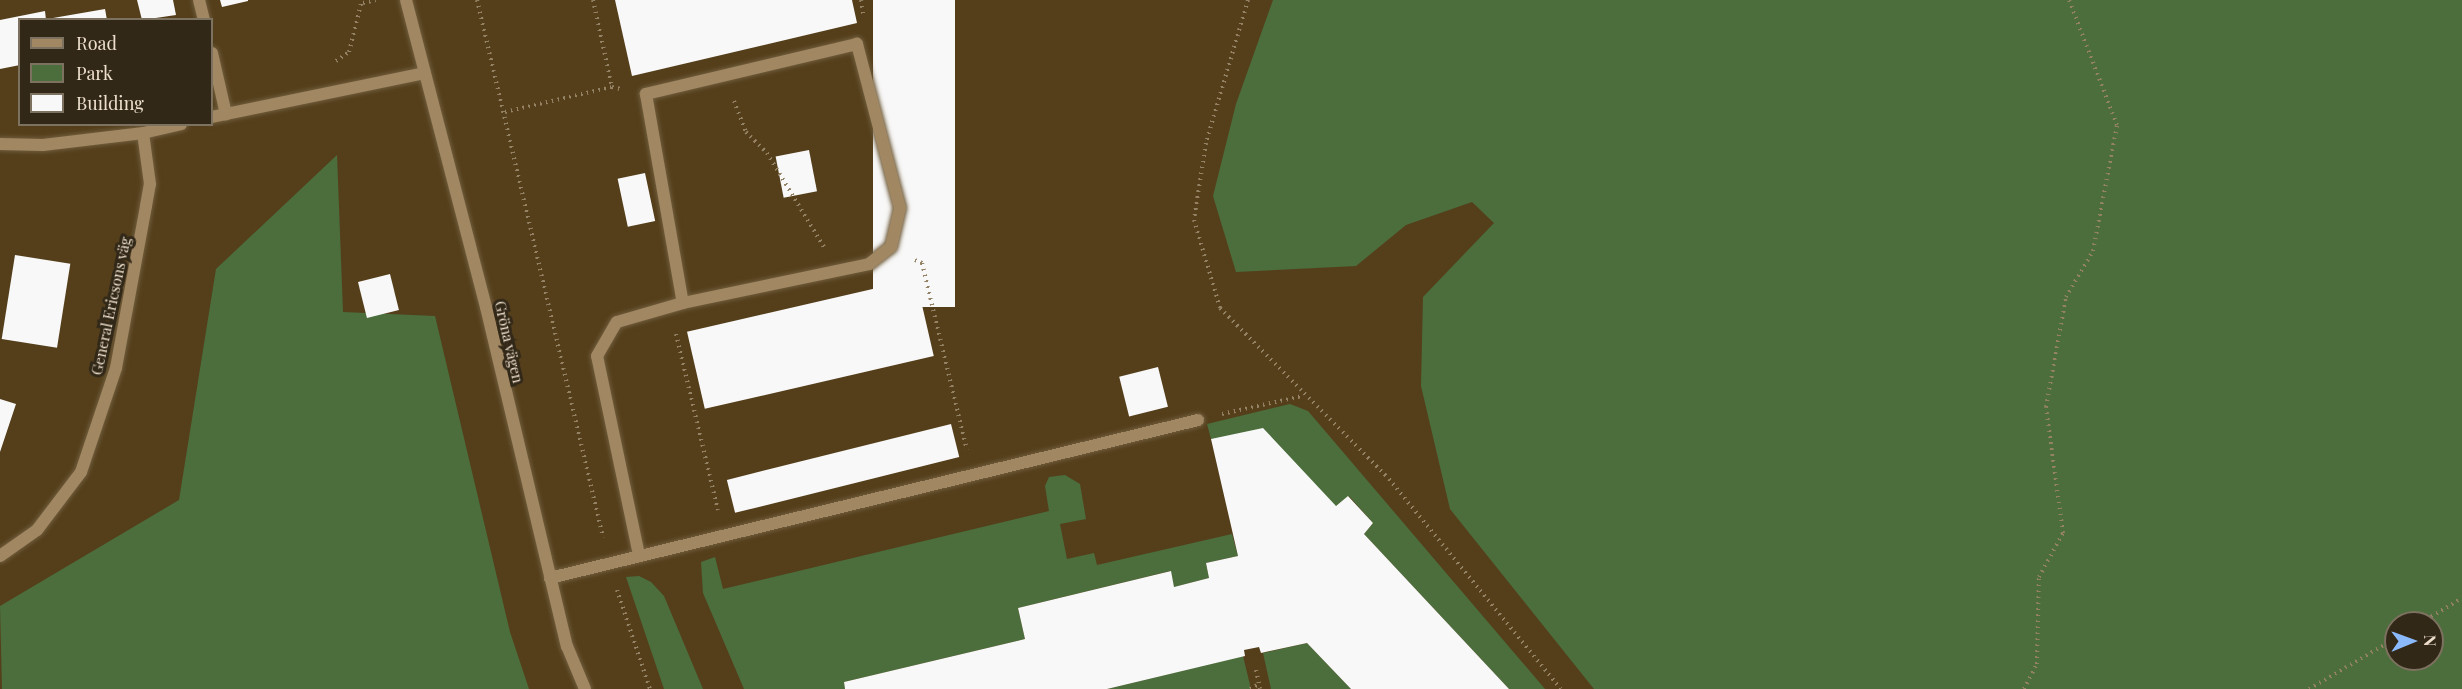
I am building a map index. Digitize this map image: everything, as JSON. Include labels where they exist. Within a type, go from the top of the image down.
[{"type":"street","points":[[199,0],[204,18]]},
{"type":"street","name":"Gröna vägen","points":[[406,0],[567,646],[585,689]]},
{"type":"street","points":[[639,555],[597,356],[616,322],[682,303],[869,264],[891,246],[900,208],[857,44],[646,93],[682,303]]},
{"type":"street","points":[[213,57],[226,114]]},
{"type":"street","points":[[213,117],[425,73]]},
{"type":"street","points":[[0,144],[43,145],[143,133],[173,126]]},
{"type":"street","name":"General Ericsons väg","points":[[0,556],[37,530],[81,472],[116,368],[146,206],[150,184],[143,133]]},
{"type":"street","points":[[550,578],[1198,420]]},
{"type":"path","points":[[336,61],[349,52],[363,1],[376,0]]},
{"type":"path","points":[[477,0],[609,562],[650,689]]},
{"type":"path","points":[[593,0],[612,87]]},
{"type":"path","points":[[1248,0],[1206,143],[1194,220],[1220,308],[1303,396],[1389,479],[1561,689]]},
{"type":"path","points":[[2024,689],[2037,664],[2039,577],[2063,533],[2046,407],[2066,297],[2093,251],[2117,125],[2069,0]]},
{"type":"path","points":[[727,74],[746,132],[767,153],[822,243],[834,271]]},
{"type":"path","points":[[504,112],[612,87],[646,93]]},
{"type":"path","points":[[891,246],[922,263],[973,475]]},
{"type":"path","points":[[670,307],[724,534]]},
{"type":"path","points":[[1198,420],[1303,396]]},
{"type":"path","points":[[2441,611],[2462,598]]},
{"type":"path","points":[[2309,689],[2384,645]]},
{"type":"path","points":[[1250,689],[1260,687],[1256,670]]},
{"type":"green space","points":[[1273,0],[2462,0],[2462,689],[1594,689],[1450,509],[1421,386],[1423,297],[1494,223],[1472,202],[1406,225],[1356,266],[1236,272],[1213,196],[1236,104]]},
{"type":"green space","points":[[337,155],[343,312],[435,316],[510,632],[529,689],[2,689],[0,606],[179,500],[216,269]]},
{"type":"green space","points":[[1290,404],[1308,411],[1545,689],[1509,689],[1364,534],[1373,523],[1349,496],[1336,506],[1211,439],[1207,424]]},
{"type":"green space","points":[[1065,475],[1080,484],[1086,519],[1060,524],[1067,559],[1094,553],[1097,565],[1232,534],[1238,556],[1206,563],[1209,578],[1174,587],[1170,571],[1018,608],[1025,639],[844,682],[845,689],[744,689],[703,593],[701,562],[715,557],[723,589],[1049,511],[1045,486],[1049,477]]},
{"type":"green space","points":[[639,576],[651,582],[664,596],[703,689],[664,689],[626,577]]},
{"type":"green space","points":[[1307,643],[1351,689],[1271,689],[1263,653]]},
{"type":"green space","points":[[1243,656],[1251,689],[1107,689]]},
{"type":"building","points":[[137,0],[173,0],[176,15],[142,18]]},
{"type":"building","points":[[220,0],[248,0],[248,1],[222,7]]},
{"type":"building","points":[[615,0],[852,0],[857,23],[632,76]]},
{"type":"building","points":[[873,0],[955,0],[955,307],[873,307]]},
{"type":"building","points":[[105,9],[107,18],[53,18]]},
{"type":"building","points":[[45,11],[46,18],[18,18],[18,65],[0,69],[0,20]]},
{"type":"building","points":[[809,150],[817,191],[784,198],[776,156]]},
{"type":"building","points":[[645,173],[655,221],[628,227],[618,179]]},
{"type":"building","points":[[15,255],[70,264],[57,348],[2,339]]},
{"type":"building","points":[[390,274],[399,310],[367,318],[358,282]]},
{"type":"building","points":[[916,279],[934,356],[705,409],[687,332]]},
{"type":"building","points":[[1158,367],[1168,407],[1129,416],[1119,377]]},
{"type":"building","points":[[0,399],[16,404],[0,452]]},
{"type":"building","points":[[951,424],[959,457],[735,513],[727,480]]},
{"type":"building","points":[[1263,428],[1336,506],[1348,496],[1373,523],[1364,534],[1509,689],[1351,689],[1307,643],[1261,653],[1259,647],[1244,650],[1245,656],[1107,689],[845,689],[844,682],[1025,639],[1018,608],[1171,571],[1174,587],[1209,578],[1206,563],[1238,556],[1211,439]]}]
